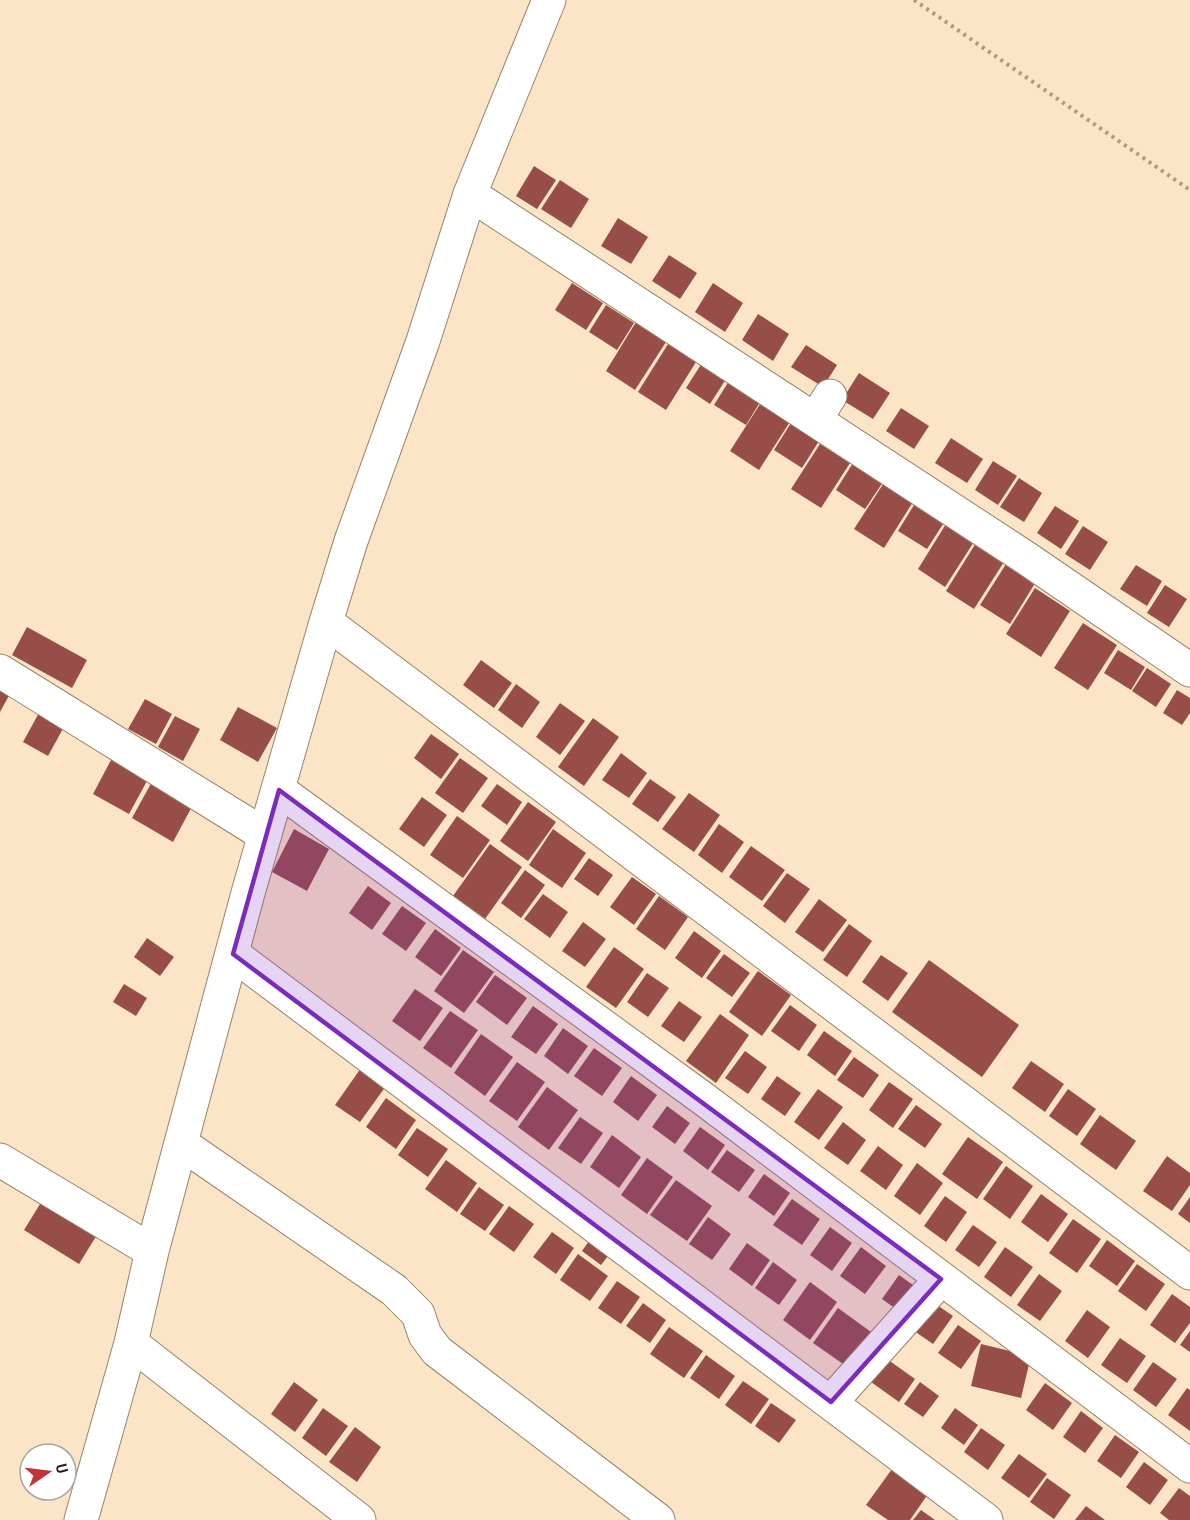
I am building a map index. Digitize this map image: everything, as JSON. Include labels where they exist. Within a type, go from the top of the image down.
[{"type":"street","points":[[92,1515],[152,1251],[265,835],[326,622],[351,541],[423,341],[471,194],[549,0]]},
{"type":"street","points":[[471,194],[822,408],[1026,558],[1190,670]]},
{"type":"street","points":[[326,622],[1190,1273]]},
{"type":"street","points":[[0,671],[265,835]]},
{"type":"street","points":[[279,790],[705,1100],[1190,1466]]},
{"type":"street","points":[[233,954],[986,1520]]},
{"type":"street","points":[[182,1144],[394,1290],[418,1314],[425,1335],[437,1351],[658,1520]]},
{"type":"street","points":[[0,1160],[152,1251]]},
{"type":"street","points":[[831,1402],[941,1279]]},
{"type":"street","points":[[130,1343],[359,1520]]},
{"type":"path","points":[[914,0],[1190,190]]},
{"type":"highlighted area","points":[[279,790],[941,1279],[831,1402],[233,954]]},
{"type":"building","points":[[534,166],[556,180],[537,209],[516,196]]},
{"type":"building","points":[[560,180],[589,199],[571,228],[541,209]]},
{"type":"building","points":[[618,218],[648,237],[631,264],[601,246]]},
{"type":"building","points":[[669,255],[697,273],[680,299],[652,281]]},
{"type":"building","points":[[572,283],[603,303],[586,330],[555,310]]},
{"type":"building","points":[[713,283],[743,303],[725,332],[695,312]]},
{"type":"building","points":[[606,305],[634,323],[617,350],[589,332]]},
{"type":"building","points":[[758,314],[789,334],[773,361],[742,340]]},
{"type":"building","points":[[636,322],[666,342],[635,390],[606,371]]},
{"type":"building","points":[[668,344],[696,362],[666,410],[638,392]]},
{"type":"building","points":[[806,345],[837,365],[823,387],[791,367]]},
{"type":"building","points":[[702,363],[726,379],[710,404],[686,388]]},
{"type":"building","points":[[734,373],[765,394],[746,425],[714,405]]},
{"type":"building","points":[[859,373],[890,393],[873,419],[842,400]]},
{"type":"building","points":[[766,395],[795,414],[759,470],[730,451]]},
{"type":"building","points":[[901,408],[929,426],[914,449],[886,431]]},
{"type":"building","points":[[791,423],[819,441],[802,468],[774,450]]},
{"type":"building","points":[[951,438],[983,459],[967,483],[935,463]]},
{"type":"building","points":[[820,444],[850,463],[821,508],[791,489]]},
{"type":"building","points":[[993,461],[1017,476],[998,505],[975,490]]},
{"type":"building","points":[[853,463],[883,482],[865,509],[836,490]]},
{"type":"building","points":[[889,475],[918,494],[884,548],[854,529]]},
{"type":"building","points":[[1019,478],[1042,493],[1024,522],[1000,507]]},
{"type":"building","points":[[914,505],[943,524],[927,549],[898,531]]},
{"type":"building","points":[[1055,506],[1079,521],[1061,549],[1037,533]]},
{"type":"building","points":[[951,516],[979,534],[945,587],[918,569]]},
{"type":"building","points":[[1083,526],[1108,542],[1090,570],[1065,554]]},
{"type":"building","points":[[981,535],[1009,554],[974,609],[946,591]]},
{"type":"building","points":[[1008,561],[1037,580],[1010,624],[980,605]]},
{"type":"building","points":[[1136,565],[1162,581],[1147,606],[1120,589]]},
{"type":"building","points":[[1165,585],[1187,599],[1169,627],[1147,613]]},
{"type":"building","points":[[1035,588],[1070,611],[1041,657],[1006,634]]},
{"type":"building","points":[[1083,623],[1117,645],[1088,690],[1054,668]]},
{"type":"building","points":[[27,627],[87,660],[72,688],[12,655]]},
{"type":"building","points":[[1118,650],[1145,667],[1131,690],[1104,673]]},
{"type":"building","points":[[481,660],[512,683],[494,708],[463,685]]},
{"type":"building","points":[[1147,668],[1171,684],[1156,707],[1132,691]]},
{"type":"building","points":[[516,684],[540,702],[522,728],[498,710]]},
{"type":"building","points":[[0,685],[11,692],[0,712]]},
{"type":"building","points":[[1177,690],[1190,698],[1190,713],[1182,725],[1163,713]]},
{"type":"building","points":[[145,699],[172,714],[156,744],[128,729]]},
{"type":"building","points":[[560,703],[585,721],[560,755],[536,737]]},
{"type":"building","points":[[238,707],[277,728],[258,762],[220,740]]},
{"type":"building","points":[[40,711],[65,725],[48,756],[23,742]]},
{"type":"building","points":[[175,716],[200,729],[183,761],[158,747]]},
{"type":"building","points":[[593,718],[619,737],[584,786],[558,767]]},
{"type":"building","points":[[431,734],[459,754],[441,779],[414,758]]},
{"type":"building","points":[[621,753],[647,773],[629,798],[602,780]]},
{"type":"building","points":[[460,758],[488,778],[463,813],[435,793]]},
{"type":"building","points":[[111,760],[147,781],[129,814],[93,794]]},
{"type":"building","points":[[154,778],[195,801],[173,842],[132,818]]},
{"type":"building","points":[[650,779],[676,797],[658,822],[632,804]]},
{"type":"building","points":[[497,784],[522,802],[507,825],[481,806]]},
{"type":"building","points":[[689,793],[720,815],[694,852],[662,829]]},
{"type":"building","points":[[422,797],[447,815],[424,847],[399,829]]},
{"type":"building","points":[[528,802],[556,822],[528,861],[500,841]]},
{"type":"building","points":[[457,816],[490,840],[463,878],[430,855]]},
{"type":"building","points":[[719,824],[744,842],[722,873],[698,855]]},
{"type":"building","points":[[294,829],[329,849],[307,891],[272,872]]},
{"type":"building","points":[[553,829],[586,853],[562,888],[529,865]]},
{"type":"building","points":[[490,844],[522,867],[485,919],[453,896]]},
{"type":"building","points":[[751,846],[785,870],[762,901],[729,877]]},
{"type":"building","points":[[589,858],[613,875],[598,896],[574,879]]},
{"type":"building","points":[[525,870],[545,885],[521,918],[501,903]]},
{"type":"building","points":[[787,873],[810,889],[785,923],[763,906]]},
{"type":"building","points":[[632,877],[656,894],[634,925],[610,907]]},
{"type":"building","points":[[368,886],[391,903],[372,930],[349,913]]},
{"type":"building","points":[[543,894],[568,912],[550,938],[524,919]]},
{"type":"building","points":[[659,896],[688,917],[665,950],[636,929]]},
{"type":"building","points":[[819,899],[847,920],[823,952],[795,932]]},
{"type":"building","points":[[402,906],[426,923],[406,951],[382,934]]},
{"type":"building","points":[[583,922],[606,939],[585,967],[562,951]]},
{"type":"building","points":[[849,924],[872,941],[847,977],[823,960]]},
{"type":"building","points":[[435,929],[461,948],[441,976],[415,957]]},
{"type":"building","points":[[694,931],[721,951],[702,978],[675,958]]},
{"type":"building","points":[[147,938],[174,957],[160,976],[134,957]]},
{"type":"building","points":[[614,947],[644,969],[616,1008],[586,987]]},
{"type":"building","points":[[463,950],[494,972],[464,1013],[434,991]]},
{"type":"building","points":[[724,954],[750,973],[732,997],[706,978]]},
{"type":"building","points":[[881,955],[908,973],[888,1001],[862,982]]},
{"type":"building","points":[[929,960],[1019,1025],[982,1077],[892,1012]]},
{"type":"building","points":[[758,971],[791,995],[762,1036],[729,1012]]},
{"type":"building","points":[[647,973],[669,988],[648,1017],[627,1002]]},
{"type":"building","points":[[495,975],[527,998],[507,1025],[476,1002]]},
{"type":"building","points":[[124,984],[147,998],[136,1016],[113,1002]]},
{"type":"building","points":[[415,989],[443,1008],[420,1041],[392,1021]]},
{"type":"building","points":[[679,1001],[702,1017],[684,1042],[661,1026]]},
{"type":"building","points":[[790,1005],[817,1025],[799,1051],[771,1031]]},
{"type":"building","points":[[533,1006],[558,1024],[536,1054],[511,1037]]},
{"type":"building","points":[[450,1011],[478,1030],[451,1068],[423,1048]]},
{"type":"building","points":[[720,1014],[749,1035],[716,1083],[686,1061]]},
{"type":"building","points":[[563,1028],[588,1046],[568,1074],[544,1056]]},
{"type":"building","points":[[824,1031],[852,1051],[835,1076],[807,1055]]},
{"type":"building","points":[[481,1034],[513,1057],[485,1096],[454,1073]]},
{"type":"building","points":[[594,1048],[622,1068],[602,1096],[574,1076]]},
{"type":"building","points":[[745,1051],[767,1067],[748,1094],[725,1078]]},
{"type":"building","points":[[854,1057],[879,1075],[863,1098],[837,1080]]},
{"type":"building","points":[[1031,1061],[1064,1084],[1045,1112],[1012,1088]]},
{"type":"building","points":[[517,1062],[545,1082],[517,1121],[489,1101]]},
{"type":"building","points":[[361,1068],[386,1086],[360,1122],[335,1105]]},
{"type":"building","points":[[631,1076],[657,1095],[638,1121],[613,1102]]},
{"type":"building","points":[[777,1076],[801,1093],[785,1116],[761,1099]]},
{"type":"building","points":[[889,1082],[913,1099],[893,1128],[869,1110]]},
{"type":"building","points":[[547,1087],[578,1110],[549,1150],[518,1127]]},
{"type":"building","points":[[818,1089],[843,1107],[819,1140],[794,1122]]},
{"type":"building","points":[[1068,1089],[1096,1109],[1077,1136],[1049,1116]]},
{"type":"building","points":[[386,1098],[416,1120],[396,1149],[366,1127]]},
{"type":"building","points":[[916,1105],[942,1124],[925,1148],[898,1129]]},
{"type":"building","points":[[667,1106],[690,1123],[675,1144],[652,1127]]},
{"type":"building","points":[[1100,1115],[1136,1141],[1116,1170],[1080,1144]]},
{"type":"building","points":[[580,1117],[603,1133],[581,1164],[558,1148]]},
{"type":"building","points":[[843,1122],[866,1140],[848,1165],[824,1148]]},
{"type":"building","points":[[700,1127],[725,1145],[708,1170],[683,1151]]},
{"type":"building","points":[[417,1128],[448,1149],[428,1177],[398,1155]]},
{"type":"building","points":[[612,1135],[641,1157],[619,1188],[590,1167]]},
{"type":"building","points":[[968,1137],[1003,1162],[977,1199],[942,1174]]},
{"type":"building","points":[[878,1146],[903,1165],[886,1190],[860,1171]]},
{"type":"building","points":[[727,1150],[755,1170],[739,1192],[711,1172]]},
{"type":"building","points":[[1167,1156],[1190,1173],[1190,1185],[1172,1211],[1143,1191]]},
{"type":"building","points":[[647,1158],[673,1177],[647,1214],[621,1195]]},
{"type":"building","points":[[446,1160],[477,1183],[457,1212],[425,1189]]},
{"type":"building","points":[[917,1163],[943,1183],[920,1215],[894,1196]]},
{"type":"building","points":[[1006,1166],[1033,1186],[1010,1219],[983,1199]]},
{"type":"building","points":[[764,1174],[790,1193],[774,1216],[748,1197]]},
{"type":"building","points":[[676,1180],[712,1206],[687,1241],[650,1215]]},
{"type":"building","points":[[479,1187],[504,1205],[485,1231],[460,1214]]},
{"type":"building","points":[[1041,1194],[1068,1214],[1048,1242],[1021,1222]]},
{"type":"building","points":[[45,1196],[100,1230],[79,1264],[24,1230]]},
{"type":"building","points":[[945,1196],[967,1212],[946,1242],[924,1226]]},
{"type":"building","points":[[1190,1197],[1190,1223],[1178,1214]]},
{"type":"building","points":[[792,1199],[820,1219],[802,1245],[773,1225]]},
{"type":"building","points":[[509,1206],[534,1224],[514,1252],[489,1234]]},
{"type":"building","points":[[708,1217],[731,1234],[712,1260],[689,1244]]},
{"type":"building","points":[[1073,1219],[1101,1239],[1077,1273],[1049,1253]]},
{"type":"building","points":[[973,1225],[997,1242],[979,1267],[955,1250]]},
{"type":"building","points":[[830,1227],[852,1243],[832,1271],[810,1255]]},
{"type":"building","points":[[552,1232],[574,1248],[556,1274],[533,1257]]},
{"type":"building","points":[[594,1234],[614,1248],[601,1265],[582,1251]]},
{"type":"building","points":[[1107,1240],[1135,1261],[1117,1286],[1089,1266]]},
{"type":"building","points":[[747,1243],[770,1260],[752,1286],[729,1269]]},
{"type":"building","points":[[861,1247],[886,1266],[865,1294],[840,1276]]},
{"type":"building","points":[[1005,1247],[1033,1267],[1011,1297],[984,1277]]},
{"type":"building","points":[[578,1254],[608,1276],[590,1301],[560,1280]]},
{"type":"building","points":[[773,1262],[797,1280],[779,1305],[755,1288]]},
{"type":"building","points":[[1137,1264],[1165,1284],[1146,1311],[1118,1291]]},
{"type":"building","points":[[1039,1274],[1062,1291],[1040,1321],[1017,1305]]},
{"type":"building","points":[[899,1275],[920,1290],[903,1314],[882,1299]]},
{"type":"building","points":[[617,1281],[640,1297],[621,1324],[598,1308]]},
{"type":"building","points":[[810,1282],[837,1302],[810,1340],[783,1320]]},
{"type":"building","points":[[1172,1294],[1190,1307],[1190,1323],[1175,1343],[1150,1325]]},
{"type":"building","points":[[927,1298],[953,1316],[933,1344],[907,1326]]},
{"type":"building","points":[[643,1303],[666,1320],[650,1343],[626,1326]]},
{"type":"building","points":[[838,1308],[871,1332],[846,1366],[813,1343]]},
{"type":"building","points":[[1087,1310],[1110,1327],[1088,1358],[1065,1341]]},
{"type":"building","points":[[958,1325],[981,1341],[961,1369],[938,1353]]},
{"type":"building","points":[[669,1327],[703,1351],[684,1378],[650,1354]]},
{"type":"building","points":[[1190,1331],[1190,1352],[1180,1345]]},
{"type":"building","points":[[1120,1338],[1146,1356],[1127,1383],[1101,1365]]},
{"type":"building","points":[[981,1344],[1031,1356],[1021,1398],[971,1386]]},
{"type":"building","points":[[706,1355],[735,1376],[719,1399],[690,1378]]},
{"type":"building","points":[[887,1359],[915,1379],[899,1402],[871,1382]]},
{"type":"building","points":[[1153,1362],[1177,1379],[1156,1407],[1133,1390]]},
{"type":"building","points":[[743,1381],[769,1399],[751,1424],[725,1405]]},
{"type":"building","points":[[294,1382],[318,1400],[295,1432],[271,1414]]},
{"type":"building","points":[[920,1382],[939,1396],[923,1417],[904,1404]]},
{"type":"building","points":[[1045,1383],[1072,1403],[1053,1430],[1026,1410]]},
{"type":"building","points":[[1187,1388],[1190,1390],[1190,1431],[1168,1415]]},
{"type":"building","points":[[771,1403],[796,1420],[779,1443],[755,1426]]},
{"type":"building","points":[[323,1408],[348,1426],[326,1456],[302,1438]]},
{"type":"building","points":[[955,1408],[978,1425],[964,1445],[941,1428]]},
{"type":"building","points":[[1081,1411],[1103,1428],[1085,1453],[1063,1437]]},
{"type":"building","points":[[355,1427],[381,1447],[357,1482],[329,1462]]},
{"type":"building","points":[[981,1428],[1005,1445],[988,1470],[964,1452]]},
{"type":"building","points":[[1115,1435],[1139,1452],[1121,1478],[1097,1461]]},
{"type":"building","points":[[1019,1454],[1047,1474],[1029,1498],[1001,1478]]},
{"type":"building","points":[[1144,1462],[1168,1480],[1150,1505],[1126,1487]]},
{"type":"building","points":[[892,1469],[928,1494],[910,1520],[888,1520],[866,1505]]},
{"type":"building","points":[[1047,1478],[1071,1495],[1054,1519],[1030,1502]]},
{"type":"building","points":[[1179,1488],[1190,1496],[1190,1520],[1169,1520],[1160,1513]]},
{"type":"building","points":[[1086,1506],[1105,1520],[1075,1520]]},
{"type":"building","points":[[921,1510],[935,1520],[913,1520]]}]
